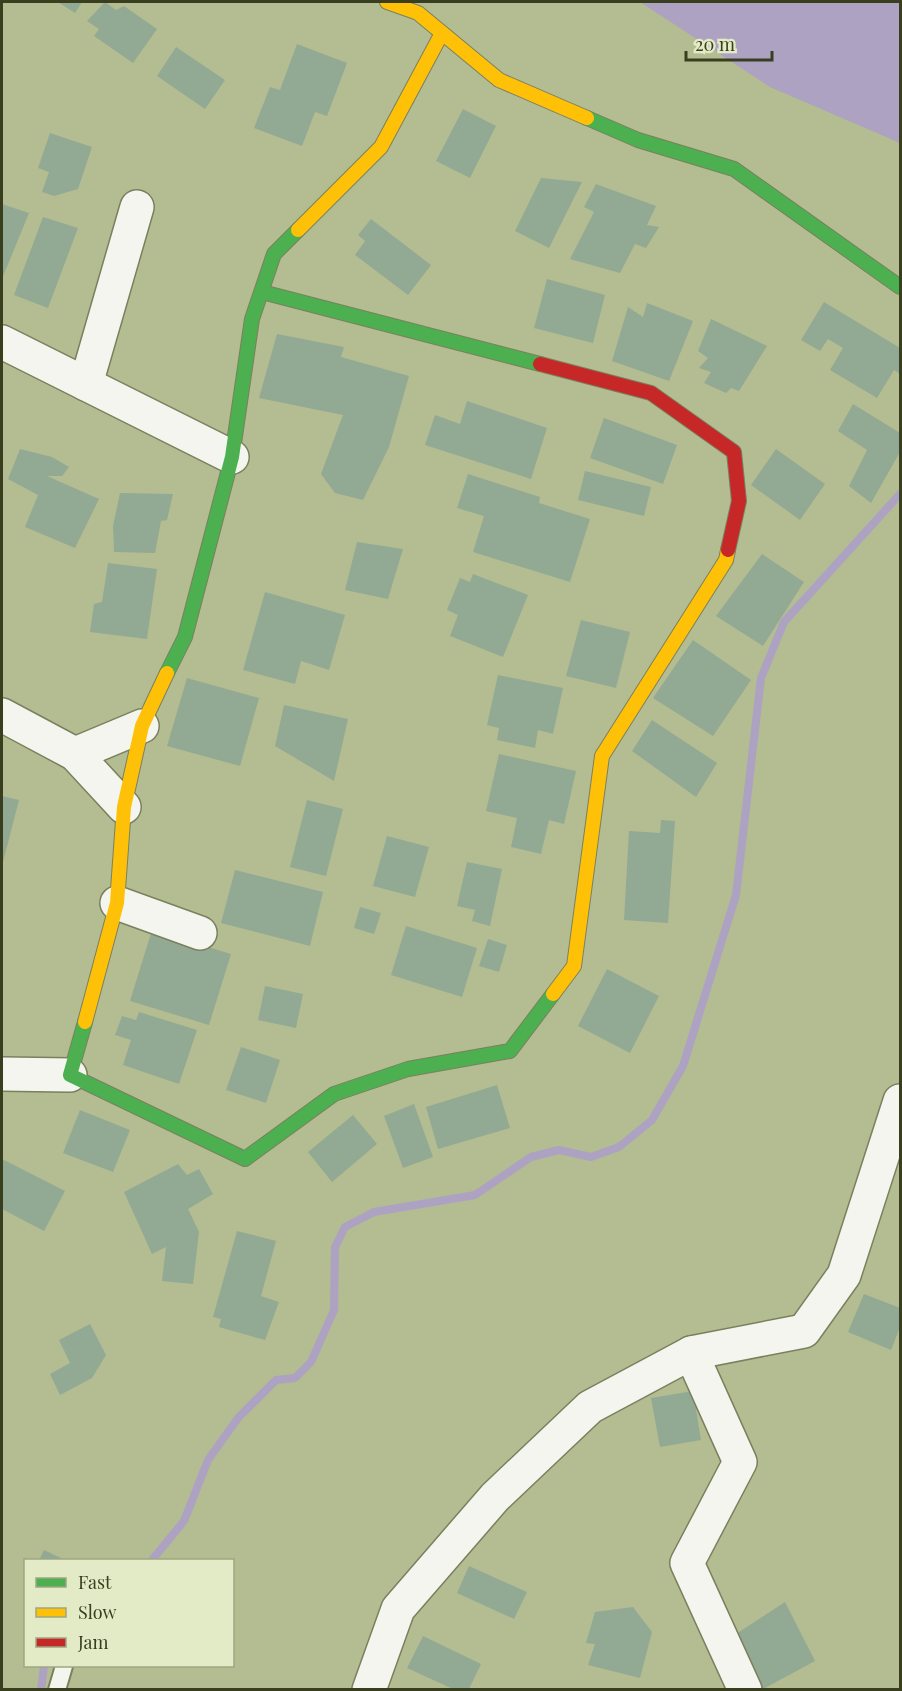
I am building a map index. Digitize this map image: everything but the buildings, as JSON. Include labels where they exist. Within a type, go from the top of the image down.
[{"type":"street","points":[[387,2],[418,13],[499,80],[638,140],[734,169],[900,287]]},
{"type":"street","points":[[70,1075],[117,903],[124,807],[142,726],[185,637],[232,457],[252,318],[274,254],[381,147],[442,33]]},
{"type":"street","points":[[86,384],[137,207]]},
{"type":"street","points":[[2,1074],[70,1075],[245,1160],[334,1094],[408,1069],[510,1051],[574,966],[602,756],[726,560],[739,501],[734,452],[651,393],[262,292]]},
{"type":"street","points":[[2,342],[232,457]]},
{"type":"street","points":[[2,715],[75,754],[124,807]]},
{"type":"street","points":[[75,754],[142,726]]},
{"type":"street","points":[[117,903],[200,933]]},
{"type":"street","points":[[369,1689],[398,1610],[495,1497],[590,1407],[691,1353],[804,1330],[844,1275],[900,1101]]},
{"type":"street","points":[[691,1353],[741,1462],[687,1563],[745,1689]]},
{"type":"lane","points":[[57,1689],[63,1667]]},
{"type":"shaded area","points":[[640,2],[900,2],[900,143],[770,87]]},
{"type":"waterway","points":[[153,1559],[184,1521],[208,1460],[238,1418],[276,1380],[295,1378],[311,1362],[334,1310],[335,1247],[345,1227],[374,1212],[475,1195],[531,1157],[559,1150],[591,1157],[619,1147],[652,1120],[683,1066],[736,895],[761,678],[784,622],[900,494]]},
{"type":"waterway","points":[[41,1690],[44,1667]]},
{"type":"traffic: fast","points":[[587,118],[638,140],[734,169],[900,287]]},
{"type":"traffic: fast","points":[[167,673],[185,637],[232,457],[252,319],[274,254],[298,230]]},
{"type":"traffic: fast","points":[[262,292],[540,364]]},
{"type":"traffic: fast","points":[[85,1022],[70,1075],[245,1159],[334,1094],[408,1069],[510,1051],[553,994]]},
{"type":"traffic: slow","points":[[387,2],[418,13],[499,80],[587,118]]},
{"type":"traffic: slow","points":[[298,230],[381,147],[442,33]]},
{"type":"traffic: slow","points":[[553,994],[574,966],[602,756],[726,560],[728,550]]},
{"type":"traffic: slow","points":[[85,1022],[117,903],[124,807],[142,726],[167,673]]},
{"type":"traffic: jam","points":[[540,364],[651,393],[734,452],[739,501],[728,550]]}]
